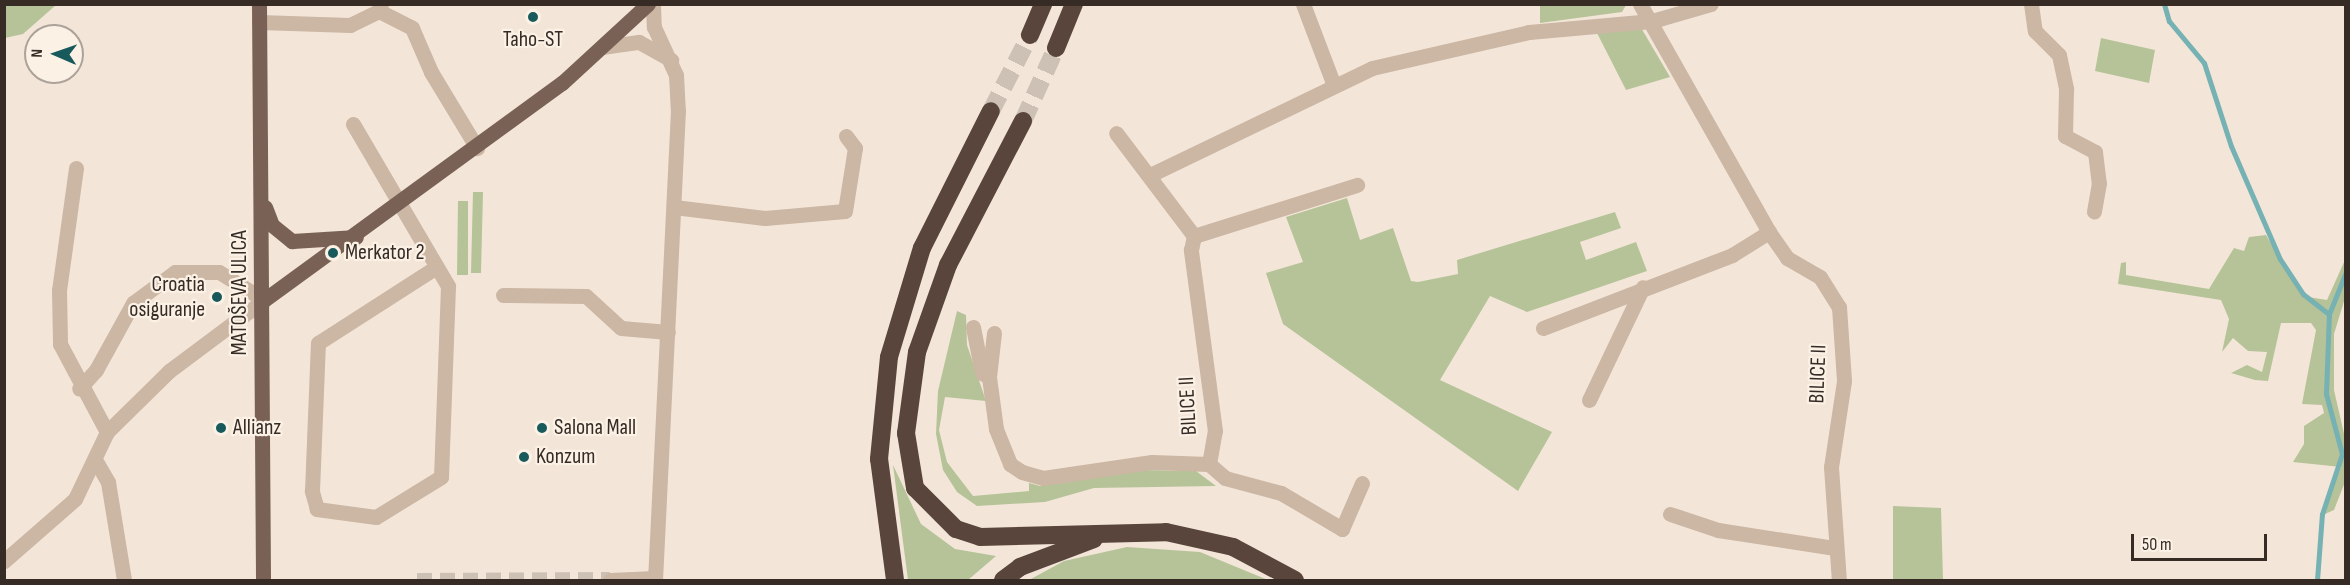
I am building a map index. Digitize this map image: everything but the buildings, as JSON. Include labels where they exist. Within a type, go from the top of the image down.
[{"type":"highway","points":[[1030,35],[1043,4]]},
{"type":"highway","points":[[1056,48],[1074,4]]},
{"type":"highway","points":[[895,580],[879,459],[889,357],[922,248],[991,111]]},
{"type":"highway","points":[[1023,121],[948,265],[928,316],[908,395],[907,463],[915,488],[932,511],[956,529],[980,537],[1166,532],[1233,547],[1295,580]]},
{"type":"highway","points":[[1003,580],[1074,543],[1131,532]]},
{"type":"main road","name":"MATOŠEVA ULICA","points":[[259,4],[264,300],[263,580]]},
{"type":"main road","points":[[264,300],[356,237],[477,148],[651,4]]},
{"type":"main road","points":[[262,201],[272,225],[292,241],[356,237]]},
{"type":"street","points":[[610,580],[655,579],[678,91],[671,60],[654,27],[651,4]]},
{"type":"street","points":[[1303,4],[1334,83]]},
{"type":"street","name":"BILICE II","points":[[1640,4],[1652,21],[1769,232],[1787,258],[1820,277],[1839,307],[1844,381],[1831,467],[1834,548],[1839,580]]},
{"type":"street","points":[[1150,175],[1334,83],[1428,53],[1529,32],[1652,21],[1711,4]]},
{"type":"street","points":[[2031,4],[2035,31],[2059,55],[2066,89],[2065,136],[2095,153],[2099,183],[2094,212]]},
{"type":"street","points":[[259,22],[350,25],[380,8],[412,28],[431,72],[477,148]]},
{"type":"street","points":[[602,46],[639,42],[671,60]]},
{"type":"street","points":[[353,124],[402,204],[435,268],[448,286],[441,477],[376,517],[317,509],[312,491],[318,343],[435,268]]},
{"type":"street","points":[[1116,133],[1194,236],[1357,184]]},
{"type":"street","points":[[674,207],[765,218],[845,212],[855,148],[846,136]]},
{"type":"street","points":[[76,168],[59,290],[60,344],[79,388],[107,432]]},
{"type":"street","points":[[1543,328],[1643,287],[1732,255],[1769,232]]},
{"type":"street","name":"BILICE II","points":[[994,333],[989,377],[1003,451],[1010,464],[1033,477],[1152,462],[1209,464],[1215,431],[1191,250],[1194,236]]},
{"type":"street","points":[[4,561],[75,500],[97,463],[107,432],[169,371],[264,300],[219,272],[175,272],[133,303],[96,370],[79,388]]},
{"type":"street","points":[[1589,400],[1643,287]]},
{"type":"street","points":[[503,296],[586,296],[621,328],[668,332]]},
{"type":"street","name":"BILICE II","points":[[973,327],[982,373],[989,377]]},
{"type":"street","points":[[97,463],[108,482],[124,580]]},
{"type":"street","points":[[1209,464],[1225,478],[1281,493],[1342,529],[1362,483]]},
{"type":"street","points":[[1670,514],[1718,530],[1834,548]]},
{"type":"green space","points":[[5,4],[56,5],[34,24],[24,24],[23,34],[5,38]]},
{"type":"green space","points":[[1540,4],[1626,5],[1622,12],[1540,23]]},
{"type":"green space","points":[[1640,26],[1670,77],[1626,90],[1596,31]]},
{"type":"green space","points":[[2101,38],[2155,50],[2149,83],[2095,71]]},
{"type":"green space","points":[[473,192],[483,192],[481,273],[471,273]]},
{"type":"green space","points":[[1347,198],[1360,240],[1393,228],[1411,281],[1418,282],[1458,274],[1457,260],[1615,212],[1621,228],[1580,242],[1586,260],[1636,242],[1647,271],[1527,312],[1490,296],[1440,380],[1552,432],[1518,491],[1283,324],[1266,273],[1303,262],[1286,217]]},
{"type":"green space","points":[[458,201],[468,201],[468,275],[457,275]]},
{"type":"green space","points":[[2266,235],[2302,296],[2327,300],[2345,260],[2345,298],[2334,334],[2334,390],[2345,438],[2345,482],[2334,510],[2325,514],[2323,508],[2341,467],[2293,462],[2304,444],[2304,426],[2324,413],[2322,405],[2302,404],[2316,330],[2311,323],[2281,323],[2268,381],[2255,380],[2231,373],[2247,365],[2262,372],[2267,352],[2248,351],[2233,338],[2222,352],[2229,319],[2221,300],[2118,284],[2121,263],[2126,262],[2126,275],[2209,289],[2234,248],[2244,251],[2249,237]]},
{"type":"green space","points":[[957,311],[966,315],[967,345],[986,401],[945,397],[939,430],[947,462],[973,496],[1029,491],[1029,483],[1040,486],[1141,470],[1196,471],[1216,486],[1094,488],[1045,502],[977,506],[957,492],[943,470],[936,434],[938,391]]},
{"type":"green space","points":[[893,465],[921,524],[955,549],[996,556],[968,580],[908,580]]},
{"type":"green space","points":[[1893,506],[1941,508],[1943,580],[1893,580]]},
{"type":"green space","points":[[1127,547],[1200,552],[1268,580],[1029,580],[1064,561]]},
{"type":"waterway","points":[[2164,4],[2169,21],[2204,63],[2231,146],[2280,259],[2303,294],[2329,314]]},
{"type":"waterway","points":[[2317,580],[2322,514],[2342,454],[2326,394],[2329,314],[2346,272]]},
{"type":"tunnel","points":[[991,111],[1030,35]]},
{"type":"tunnel","points":[[1023,121],[1056,48]]},
{"type":"tunnel","points":[[417,580],[610,579]]},
{"type":"place","name":"Taho-ST","points":[[533,17]]},
{"type":"place","name":"Merkator 2","points":[[333,253]]},
{"type":"place","name":"Croatia osiguranje","points":[[217,297]]},
{"type":"place","name":"Allianz","points":[[221,428]]},
{"type":"place","name":"Salona Mall","points":[[542,428]]},
{"type":"place","name":"Konzum","points":[[524,457]]}]
